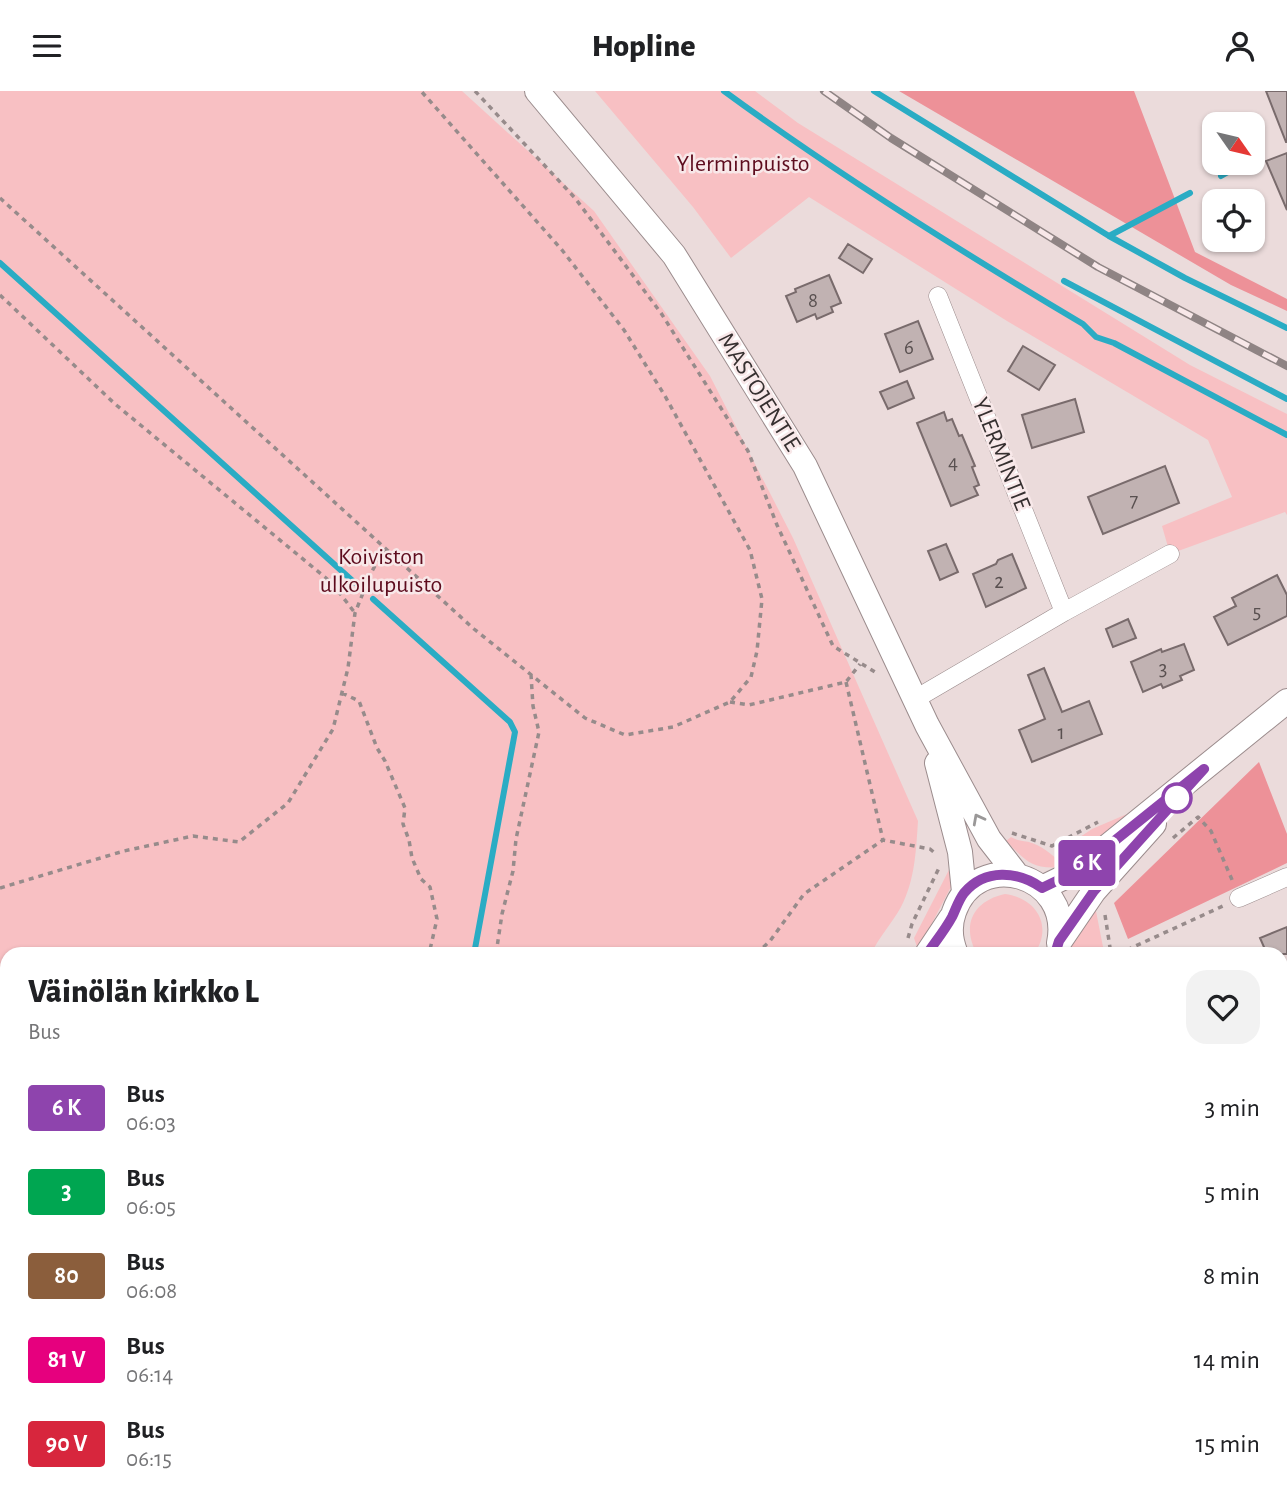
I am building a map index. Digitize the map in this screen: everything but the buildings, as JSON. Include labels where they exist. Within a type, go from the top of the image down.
[{"type":"main road","name":"MASTOJENTIE","points":[[537,91],[674,255],[791,443],[805,466],[928,725],[989,839],[1017,875]]},
{"type":"main road","points":[[1042,888],[1077,871],[1287,701]]},
{"type":"main road","name":"MASTOJENTIE","points":[[928,725],[960,852],[964,892]]},
{"type":"main road","points":[[1057,947],[1094,891],[1204,769]]},
{"type":"main road","points":[[954,947],[950,932],[956,904],[964,892],[975,883],[1002,874],[1031,880],[1052,899],[1060,926],[1057,947]]},
{"type":"main road","points":[[920,947],[951,918]]},
{"type":"street","name":"YLERMINTIE","points":[[938,296],[1064,612]]},
{"type":"street","points":[[917,698],[1170,554]]},
{"type":"street","points":[[1240,898],[1287,877]]},
{"type":"path","points":[[0,198],[474,629],[585,718],[625,735],[673,727],[730,702],[751,677],[757,651],[762,599],[750,550],[665,396],[624,330],[562,250],[421,91]]},
{"type":"path","points":[[475,91],[575,198],[661,313],[748,451],[777,525],[834,646],[883,676]]},
{"type":"path","points":[[0,295],[115,404],[332,583],[355,613]]},
{"type":"path","points":[[0,888],[124,851],[193,836],[239,842],[288,803],[333,729],[348,668],[355,613],[371,573],[385,548]]},
{"type":"path","points":[[730,702],[749,705],[846,682],[860,663]]},
{"type":"path","points":[[497,947],[539,732],[533,706],[531,675]]},
{"type":"path","points":[[846,682],[883,840]]},
{"type":"path","points":[[342,693],[359,701],[405,808],[403,824],[412,858],[421,879],[430,887],[437,919],[431,947]]},
{"type":"path","points":[[1133,947],[1240,898],[1211,831],[1198,817]]},
{"type":"path","points":[[989,839],[1011,833],[1052,846],[1099,822]]},
{"type":"path","points":[[764,947],[771,941],[804,894],[883,840],[930,849],[943,860],[912,924],[915,947]]},
{"type":"green space","name":"Koiviston ulkoilupuisto","points":[[0,91],[462,91],[594,211],[710,376],[793,538],[918,821],[914,865],[906,897],[875,947],[0,947]]},
{"type":"green space","name":"Ylerminpuisto","points":[[595,91],[755,91],[798,123],[1190,365],[1287,414],[1287,515],[1285,512],[1170,554],[1162,526],[1232,497],[1208,440],[1007,321],[809,197],[731,258],[693,207]]},
{"type":"green space","points":[[1127,814],[1077,860],[1074,856],[1074,841],[1092,829]]},
{"type":"green space","points":[[1011,837],[1042,847],[1064,867],[1044,867],[1031,863],[1006,841]]},
{"type":"green space","points":[[952,864],[953,883],[920,947],[917,947],[914,938]]},
{"type":"green space","points":[[1005,894],[1033,907],[1042,924],[1038,947],[974,947],[970,933],[973,916],[978,908],[994,897]]},
{"type":"green space","points":[[1095,906],[1103,947],[1072,947]]},
{"type":"shaded area","points":[[899,91],[1134,91],[1195,252],[1287,299],[1287,311],[1231,285]]},
{"type":"shaded area","points":[[1259,762],[1287,834],[1287,863],[1128,939],[1114,903]]},
{"type":"waterway","points":[[724,91],[856,183],[1083,324],[1096,337],[1114,343],[1287,435]]},
{"type":"waterway","points":[[874,91],[1109,236],[1185,278],[1287,328]]},
{"type":"waterway","points":[[1109,236],[1190,193]]},
{"type":"waterway","points":[[0,263],[355,583]]},
{"type":"waterway","points":[[1064,281],[1287,399]]},
{"type":"waterway","points":[[373,599],[510,722],[515,732],[475,947]]},
{"type":"railway","points":[[824,91],[891,138],[1098,267],[1287,366]]},
{"type":"bus line","points":[[932,947],[964,892],[975,883],[1002,874],[1017,875],[1042,888],[1077,871],[1204,769],[1094,891],[1057,947]]}]
